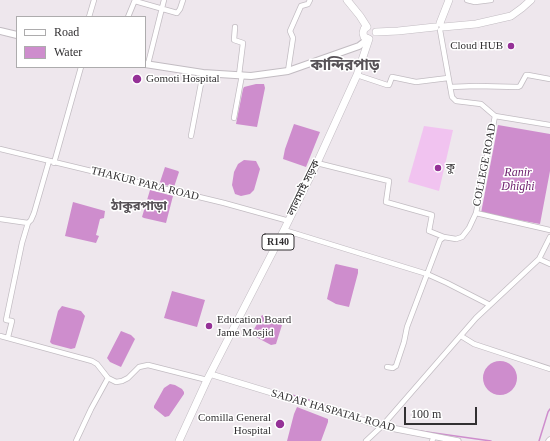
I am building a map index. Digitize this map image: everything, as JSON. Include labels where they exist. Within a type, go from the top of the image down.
[{"type":"main road","points":[[347,0],[367,27],[373,28],[376,32],[476,24],[511,16],[531,0]]},
{"type":"main road","points":[[439,26],[449,0]]},
{"type":"main road","points":[[367,27],[364,29],[363,33],[364,37],[369,39]]},
{"type":"main road","points":[[0,31],[16,35]]},
{"type":"main road","points":[[146,64],[203,73],[251,76],[288,72],[359,46],[374,37],[376,32]]},
{"type":"main road","name":"লালমাই সড়ক","points":[[179,441],[209,377],[317,163],[357,75],[369,39]]},
{"type":"street","points":[[89,16],[94,0]]},
{"type":"street","points":[[146,64],[164,0]]},
{"type":"street","points":[[128,16],[135,1],[177,13],[183,0]]},
{"type":"street","points":[[288,72],[293,38],[290,31],[301,6],[308,4],[310,0]]},
{"type":"street","points":[[467,0],[475,2],[491,0]]},
{"type":"street","name":"COLLEGE ROAD","points":[[439,26],[452,98],[454,100],[481,104],[495,116],[476,213],[469,228],[462,237],[456,239],[444,237]]},
{"type":"street","points":[[234,118],[241,75],[243,43],[234,40],[235,27]]},
{"type":"street","points":[[8,337],[12,321],[6,320],[28,222],[31,220],[34,213],[52,162],[81,68]]},
{"type":"street","points":[[191,136],[203,73]]},
{"type":"street","points":[[357,75],[387,86],[389,85],[392,77],[416,82],[448,78]]},
{"type":"street","points":[[450,87],[518,87],[526,75],[550,79]]},
{"type":"street","points":[[495,116],[550,125]]},
{"type":"street","name":"THAKUR PARA ROAD","points":[[0,150],[224,203],[288,221]]},
{"type":"street","points":[[317,163],[389,181],[386,202],[432,215],[429,231],[444,237],[440,240],[407,327],[396,366],[393,368],[387,367]]},
{"type":"street","points":[[476,213],[550,230]]},
{"type":"street","points":[[0,219],[28,222]]},
{"type":"street","points":[[284,230],[427,274],[490,305]]},
{"type":"street","points":[[366,441],[382,426],[476,318],[539,259],[550,237]]},
{"type":"street","points":[[539,259],[550,264]]},
{"type":"street","points":[[0,336],[92,361],[97,364],[108,378],[116,382],[128,378],[139,367],[148,365],[209,377]]},
{"type":"street","points":[[461,336],[474,344],[550,369]]},
{"type":"street","name":"SADAR HASPATAL ROAD","points":[[209,377],[382,426],[433,439],[458,441]]},
{"type":"street","points":[[76,441],[108,378]]},
{"type":"shaded area","points":[[424,126],[453,130],[439,191],[408,182]]},
{"type":"water","points":[[264,84],[265,88],[257,127],[236,124],[244,87]]},
{"type":"water","points":[[294,124],[320,132],[306,167],[283,159]]},
{"type":"water","name":"Ranir Dhighi","points":[[498,125],[550,134],[550,171],[540,224],[481,213]]},
{"type":"water","points":[[244,160],[256,161],[260,169],[254,190],[250,194],[241,196],[235,194],[232,185],[234,172],[238,164]]},
{"type":"water","points":[[165,167],[179,172],[174,187],[160,182]]},
{"type":"water","points":[[150,190],[173,196],[166,223],[142,217]]},
{"type":"water","points":[[73,202],[105,211],[104,218],[100,219],[96,235],[99,236],[96,243],[65,236]]},
{"type":"water","points":[[336,264],[358,269],[349,307],[336,304],[327,299]]},
{"type":"water","points":[[172,291],[205,300],[197,327],[164,318]]},
{"type":"water","points":[[62,306],[81,311],[85,316],[75,348],[71,349],[52,344],[50,342],[58,311]]},
{"type":"water","points":[[262,315],[282,325],[276,344],[271,345],[256,337],[252,333]]},
{"type":"water","points":[[121,331],[131,335],[135,339],[121,367],[110,362],[107,358]]},
{"type":"water","points":[[500,361],[512,366],[517,378],[512,390],[500,395],[488,390],[483,378],[488,366]]},
{"type":"water","points":[[170,384],[182,389],[184,394],[169,416],[165,417],[154,408],[154,406],[164,388]]},
{"type":"water","points":[[297,407],[328,419],[321,441],[287,441]]},
{"type":"waterway","points":[[278,392],[300,397],[341,411]]},
{"type":"waterway","points":[[539,441],[550,409]]},
{"type":"waterway","points":[[420,431],[491,441]]},
{"type":"place","name":"Cloud HUB","points":[[511,46]]},
{"type":"place","name":"Gomoti Hospital","points":[[137,79]]},
{"type":"place","name":"কু","points":[[438,168]]},
{"type":"place","name":"Education Board Jame Mosjid","points":[[209,326]]},
{"type":"place","name":"Comilla General Hospital","points":[[280,424]]},
{"type":"district","name":"কান্দিরপাড়","points":[[345,66]]},
{"type":"district","name":"ঠাকুরপাড়া","points":[[139,207]]}]
